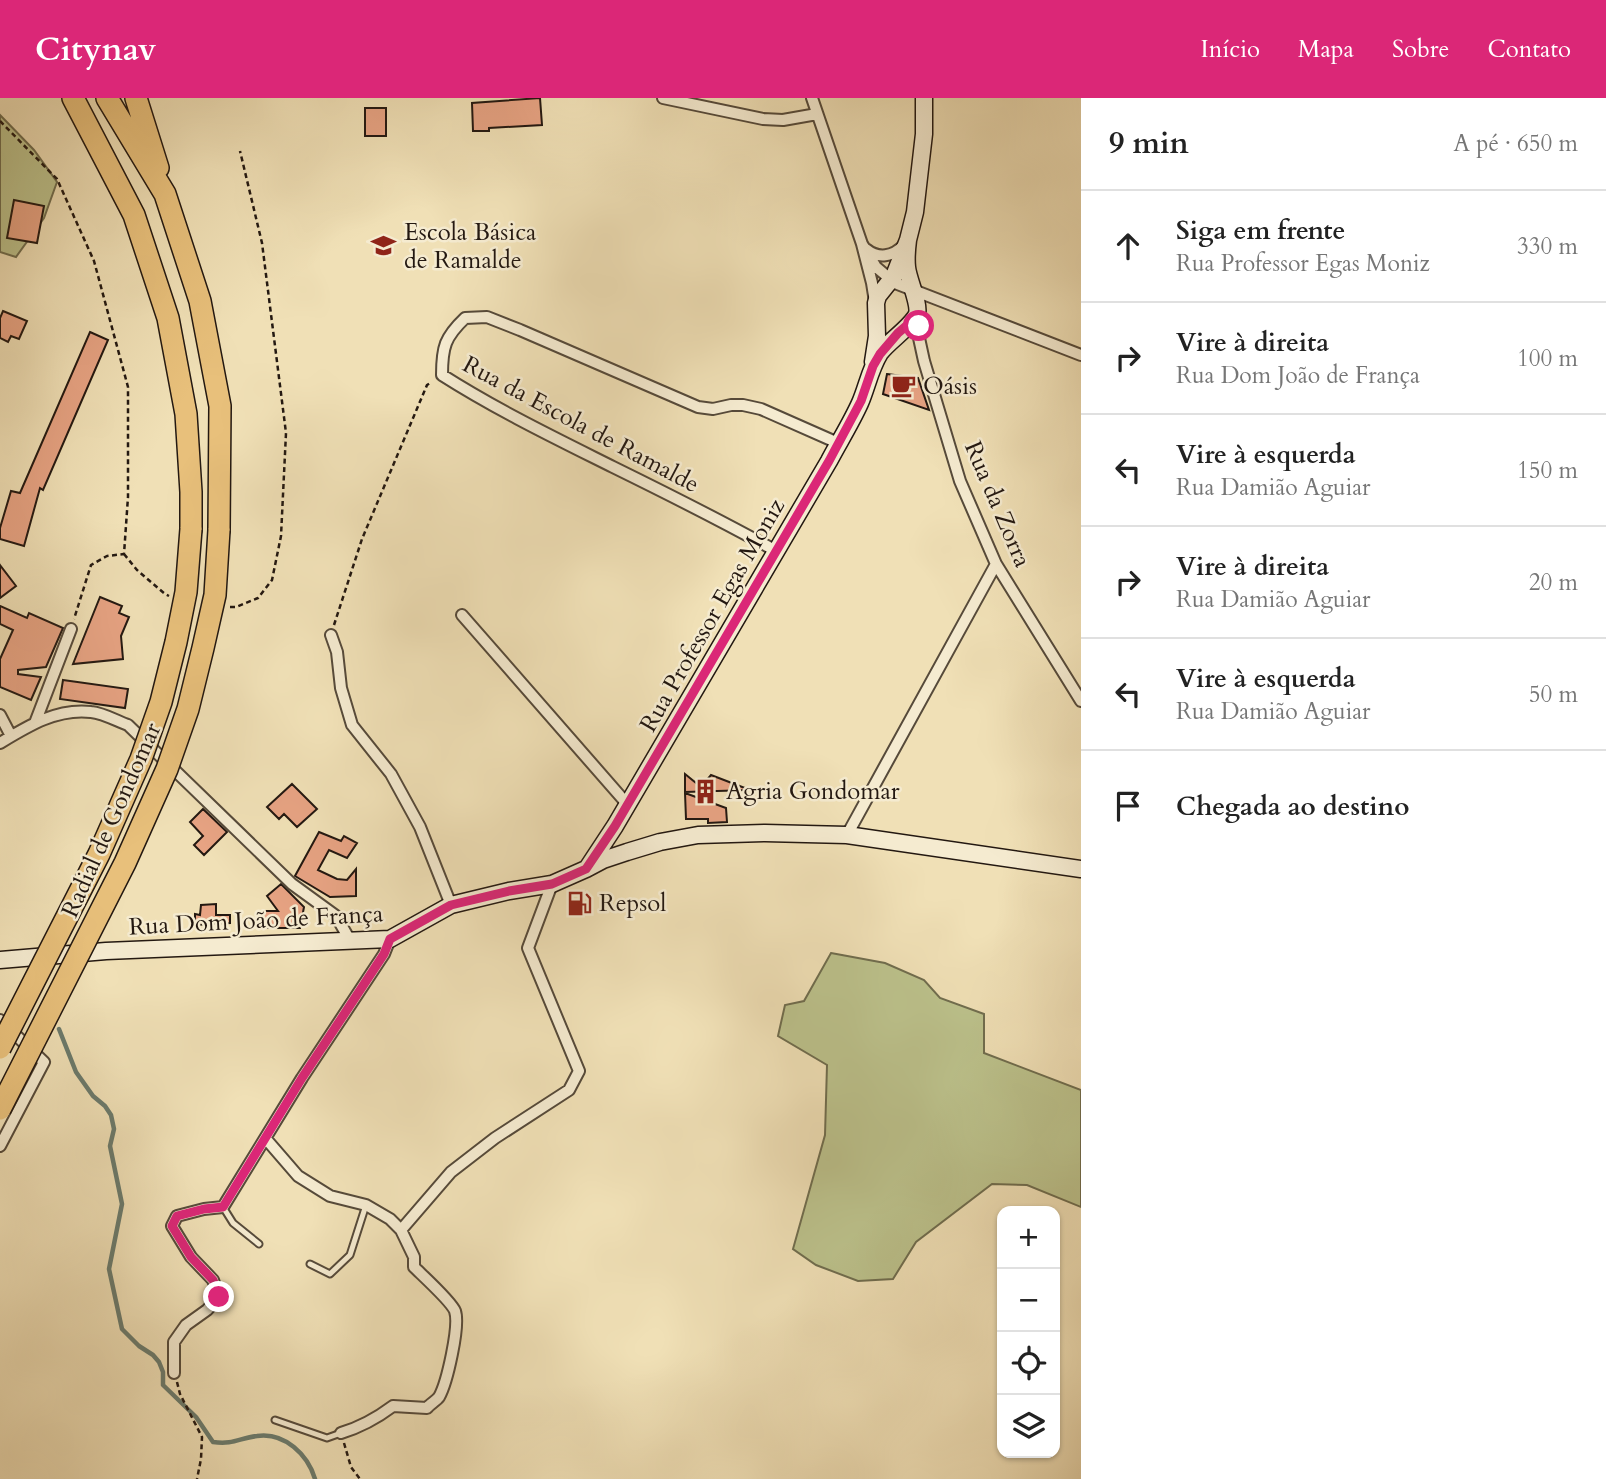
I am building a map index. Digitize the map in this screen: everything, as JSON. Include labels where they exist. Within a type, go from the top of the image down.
[{"type":"highway","points":[[62,98],[87,122]]},
{"type":"highway","name":"Radial de Gondomar","points":[[0,1048],[99,854],[141,759],[161,702],[176,642],[186,592],[191,529],[186,414],[168,318],[134,215],[73,98]]},
{"type":"highway","name":"Radial de Gondomar","points":[[0,1109],[125,863],[167,769],[188,709],[215,595],[219,530],[220,406],[200,301],[165,194],[107,98]]},
{"type":"highway","points":[[136,98],[165,194]]},
{"type":"main road","name":"Rua Professor Egas Moniz","points":[[914,304],[906,264],[919,185],[924,98]]},
{"type":"main road","name":"Rua Professor Egas Moniz","points":[[868,379],[880,354],[914,304],[908,240]]},
{"type":"main road","name":"Rua Professor Egas Moniz","points":[[586,869],[628,804],[861,401],[876,348],[878,296],[914,304]]},
{"type":"main road","points":[[876,310],[882,322],[894,328],[914,304]]},
{"type":"main road","name":"Rua Dom João de França","points":[[0,960],[106,951],[390,939],[451,905],[552,884],[603,860],[660,842],[698,835],[847,835],[1081,869]]},
{"type":"street","points":[[663,98],[683,100],[763,119],[783,120],[817,114]]},
{"type":"street","points":[[813,98],[862,244],[876,310]]},
{"type":"street","points":[[862,244],[869,252],[884,256],[900,249],[908,240]]},
{"type":"street","points":[[862,244],[876,267],[914,304],[1081,355]]},
{"type":"street","name":"Rua da Zorra","points":[[914,304],[924,360],[960,481],[996,564],[1081,701]]},
{"type":"street","name":"Rua da Escola de Ramalde","points":[[776,551],[522,421],[442,375],[442,354],[451,331],[465,318],[486,317],[698,407],[713,409],[743,405],[761,409],[838,443]]},
{"type":"street","points":[[847,835],[996,564]]},
{"type":"street","points":[[462,615],[628,804]]},
{"type":"street","points":[[35,723],[71,629]]},
{"type":"street","points":[[331,635],[337,652],[341,688],[352,725],[391,774],[420,827],[451,905]]},
{"type":"street","points":[[0,743],[58,713],[93,712],[128,725],[292,884],[336,916],[351,942]]},
{"type":"street","points":[[0,715],[11,736]]},
{"type":"street","points":[[401,1230],[452,1172],[495,1138],[569,1090],[579,1071],[528,948],[552,884]]},
{"type":"street","points":[[174,1373],[174,1342],[186,1325],[207,1310],[219,1297],[213,1280],[191,1257],[172,1226],[177,1216],[223,1207],[308,1068],[384,954],[390,939]]},
{"type":"street","points":[[0,1020],[44,1062],[0,1146]]},
{"type":"street","points":[[266,1139],[298,1176],[330,1196],[366,1205],[390,1219],[401,1230],[414,1257],[414,1267],[455,1311],[452,1360],[439,1396],[426,1408],[393,1406],[376,1419],[341,1433]]},
{"type":"lane","points":[[310,1264],[330,1274],[350,1255],[366,1205]]},
{"type":"lane","points":[[223,1207],[233,1223],[259,1244]]},
{"type":"lane","points":[[275,1420],[327,1438],[341,1433]]},
{"type":"path","points":[[0,121],[57,179],[94,261],[128,387],[128,497],[124,554],[137,570],[165,594],[176,598]]},
{"type":"path","points":[[223,607],[236,607],[258,598],[272,580],[281,536],[286,433],[262,243],[240,151]]},
{"type":"path","points":[[331,635],[362,539],[399,449],[427,385],[442,375]]},
{"type":"path","points":[[71,629],[91,565],[107,556],[124,554]]},
{"type":"path","points":[[174,1373],[180,1394],[202,1437],[197,1479]]},
{"type":"path","points":[[341,1433],[351,1467],[360,1479]]},
{"type":"green space","points":[[0,115],[34,150],[57,182],[44,218],[16,257],[0,252]]},
{"type":"green space","points":[[831,953],[885,963],[924,980],[940,998],[984,1014],[984,1053],[1081,1090],[1081,1207],[1027,1185],[992,1184],[916,1242],[893,1279],[858,1281],[816,1265],[793,1249],[825,1135],[827,1065],[778,1036],[785,1005],[804,1001]]},
{"type":"building","points":[[540,98],[542,125],[473,131],[472,103]]},
{"type":"building","points":[[365,108],[386,108],[386,136],[365,136]]},
{"type":"building","points":[[14,200],[44,206],[37,243],[7,238]]},
{"type":"building","points":[[3,311],[27,321],[19,339],[11,336],[8,342],[0,338],[0,318]]},
{"type":"building","points":[[90,332],[108,340],[43,490],[40,488],[24,546],[0,539],[0,528],[11,491],[20,493]]},
{"type":"building","name":"Oásis","points":[[887,374],[918,378],[929,410],[883,394]]},
{"type":"building","points":[[0,565],[16,586],[0,598]]},
{"type":"building","points":[[100,597],[122,606],[119,613],[129,617],[121,636],[123,659],[73,664]]},
{"type":"building","points":[[0,606],[27,618],[29,613],[63,628],[46,667],[18,670],[18,674],[41,677],[31,700],[0,687],[0,659],[13,630],[0,624]]},
{"type":"building","points":[[63,680],[128,689],[125,708],[60,699]]},
{"type":"building","points":[[685,774],[701,787],[711,775],[750,790],[685,792]]},
{"type":"building","points":[[292,784],[317,809],[297,827],[284,814],[279,819],[267,807]]},
{"type":"building","points":[[685,793],[726,808],[727,822],[708,823],[708,819],[686,819]]},
{"type":"building","points":[[203,809],[227,832],[204,855],[194,845],[203,836],[190,822]]},
{"type":"building","points":[[319,832],[341,841],[344,836],[357,843],[347,858],[329,850],[318,870],[337,879],[347,880],[356,869],[356,896],[330,897],[295,876]]},
{"type":"building","points":[[281,884],[304,907],[300,928],[262,928],[262,911],[278,911],[267,896]]},
{"type":"building","points":[[216,904],[216,915],[230,915],[230,923],[195,925],[195,914],[200,915],[201,905]]},
{"type":"waterway","points":[[59,1029],[76,1072],[93,1096],[105,1106],[111,1115],[114,1129],[110,1146],[122,1204],[109,1269],[122,1329],[159,1362],[163,1372],[163,1385],[196,1417],[213,1442],[231,1442],[257,1436],[277,1438],[301,1454],[315,1479]]},
{"type":"place","name":"Escola Básica de Ramalde","points":[[384,246]]},
{"type":"place","name":"Oásis","points":[[903,386]]},
{"type":"place","name":"Agria Gondomar","points":[[706,791]]},
{"type":"place","name":"Repsol","points":[[579,903]]},
{"type":"route","points":[[219,1297],[213,1280],[191,1257],[172,1226],[177,1216],[223,1207],[302,1078],[384,954],[390,939],[451,905],[552,884],[586,869],[615,826],[829,461],[861,401],[880,354],[898,333],[918,316],[918,333],[919,326]]}]
